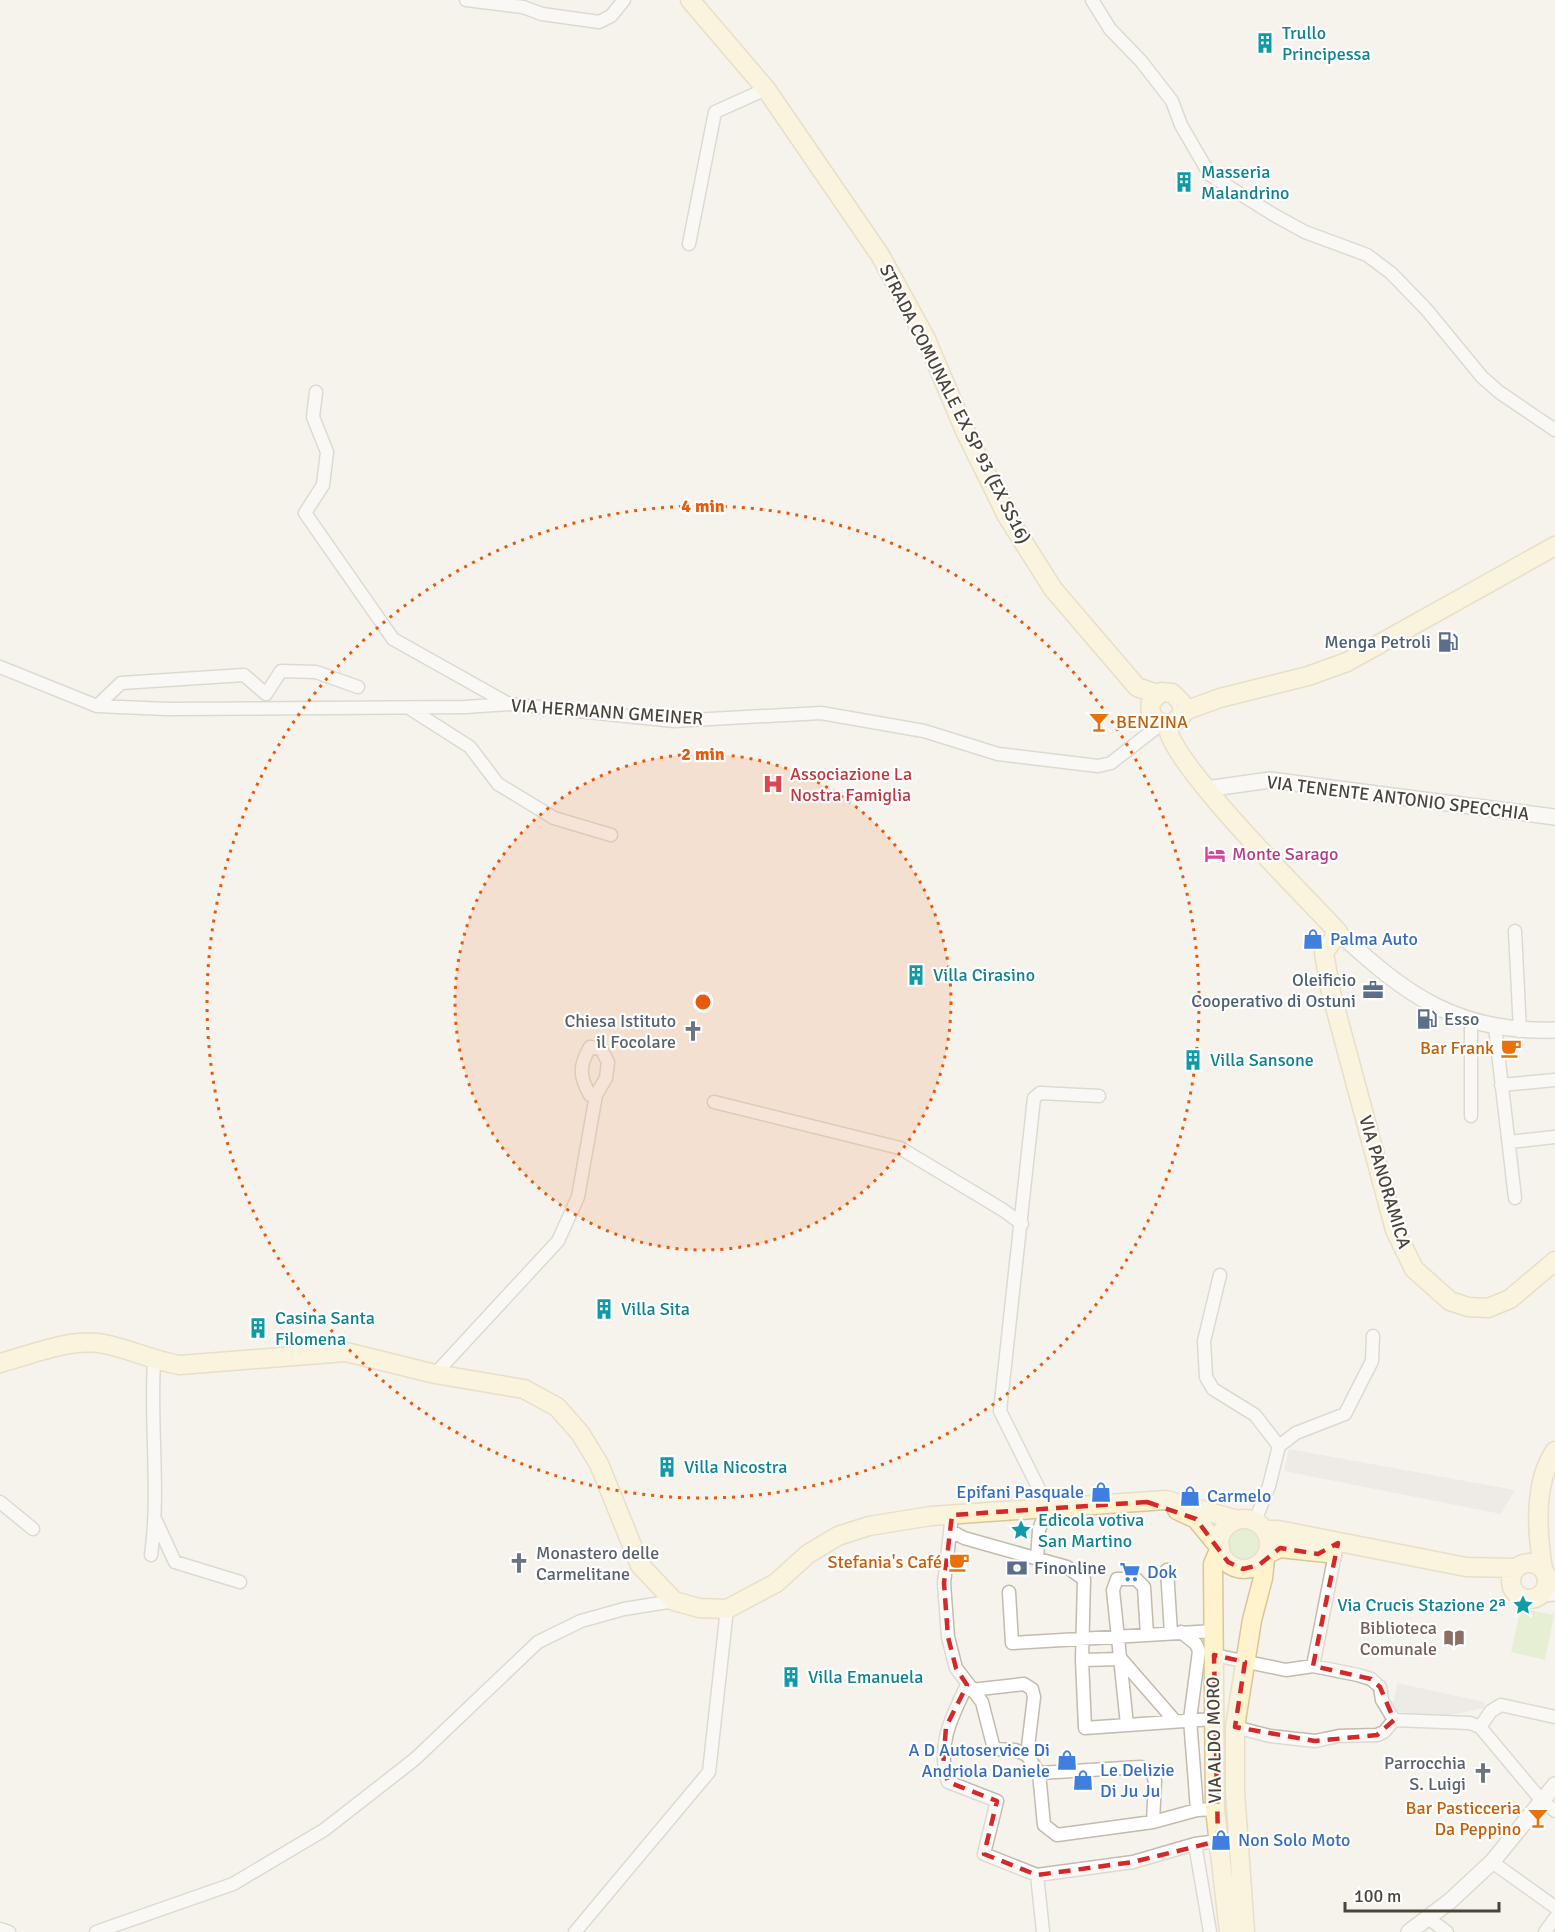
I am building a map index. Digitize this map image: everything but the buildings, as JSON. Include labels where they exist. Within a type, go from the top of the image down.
[{"type":"main road","name":"STRADA COMUNALE EX SP 93 (EX SS16)","points":[[690,0],[766,89],[902,292],[1007,516],[1053,589],[1113,663],[1142,704],[1167,712]]},
{"type":"main road","points":[[1338,933],[1206,789],[1177,752],[1167,712],[1308,676],[1347,662],[1555,546]]},
{"type":"main road","name":"VIA PANORAMICA","points":[[1338,933],[1324,953],[1331,992],[1395,1230],[1414,1269],[1450,1301],[1468,1307],[1488,1308],[1510,1299],[1555,1261]]},
{"type":"main road","points":[[0,1363],[79,1343],[103,1343],[154,1361],[180,1365],[346,1352],[435,1374],[524,1389],[557,1407],[580,1433],[599,1464],[640,1565],[674,1601],[699,1608],[728,1609],[776,1583],[808,1554],[837,1536],[869,1526],[952,1523],[1046,1510],[1166,1500],[1278,1530],[1466,1568],[1503,1583],[1518,1595],[1530,1599],[1549,1580]]},
{"type":"main road","points":[[1514,1591],[1511,1579],[1528,1556],[1539,1518],[1545,1472],[1554,1454]]},
{"type":"main road","points":[[1147,1502],[1181,1510],[1196,1520],[1220,1548],[1222,1556],[1234,1567],[1251,1568],[1280,1548],[1328,1552],[1338,1543]]},
{"type":"main road","points":[[1539,1518],[1549,1580]]},
{"type":"main road","points":[[1220,1548],[1226,1528],[1252,1524],[1268,1537],[1266,1556]]},
{"type":"main road","name":"VIA ALDO MORO","points":[[1220,1548],[1213,1564],[1213,1719],[1206,1809],[1218,1841],[1229,1932]]},
{"type":"main road","name":"VIA ALDO MORO","points":[[1245,1932],[1235,1791],[1235,1727],[1266,1556]]},
{"type":"main road","points":[[1466,1568],[1518,1567],[1532,1563],[1549,1580]]},
{"type":"street","points":[[466,0],[523,7],[542,14],[599,22],[611,16],[624,0]]},
{"type":"street","points":[[1092,0],[1110,29],[1141,61],[1172,101],[1181,125],[1210,175],[1274,216],[1305,231],[1367,255],[1391,273],[1426,309],[1482,377],[1498,392],[1555,430]]},
{"type":"street","points":[[689,244],[715,112],[766,89]]},
{"type":"street","points":[[316,392],[313,417],[327,452],[322,485],[305,513],[393,639],[510,704]]},
{"type":"street","name":"VIA HERMANN GMEINER","points":[[0,667],[97,706],[167,709],[409,708],[510,704],[674,721],[821,714],[924,731],[998,754],[1098,766],[1111,763],[1167,712]]},
{"type":"street","points":[[97,706],[121,683],[244,675],[267,694],[281,671],[316,672],[358,687]]},
{"type":"street","points":[[409,708],[470,747],[498,784],[554,818],[611,835]]},
{"type":"street","name":"VIA TENENTE ANTONIO SPECCHIA","points":[[1206,789],[1270,780],[1555,817]]},
{"type":"street","points":[[1515,931],[1520,1031]]},
{"type":"street","points":[[1338,933],[1397,983],[1429,1003],[1471,1022],[1520,1031],[1555,1030]]},
{"type":"street","points":[[1471,1022],[1471,1116]]},
{"type":"street","points":[[1495,1027],[1515,1198]]},
{"type":"street","points":[[1501,1085],[1555,1080]]},
{"type":"street","points":[[1037,1559],[1039,1530],[1046,1510],[1039,1489],[1000,1411],[1036,1094],[1099,1096]]},
{"type":"street","points":[[435,1374],[558,1240],[578,1197],[596,1095]]},
{"type":"street","points":[[714,1102],[900,1148],[1003,1210],[1022,1224]]},
{"type":"street","points":[[1509,1142],[1555,1137]]},
{"type":"street","points":[[1220,1275],[1204,1341],[1206,1377],[1213,1389],[1255,1415],[1279,1446]]},
{"type":"street","points":[[1252,1524],[1269,1486],[1279,1446],[1296,1433],[1346,1414],[1372,1361],[1373,1336]]},
{"type":"street","points":[[151,1555],[156,1520],[152,1419],[154,1361]]},
{"type":"street","points":[[0,1502],[33,1529]]},
{"type":"street","points":[[156,1520],[175,1562],[240,1582]]},
{"type":"street","points":[[952,1523],[964,1538],[1067,1567],[1084,1579],[1082,1660],[1085,1728],[1213,1719]]},
{"type":"street","points":[[952,1523],[944,1583],[948,1637],[956,1668],[982,1702],[994,1749],[1015,1750],[1028,1755]]},
{"type":"street","points":[[1313,1666],[1338,1543]]},
{"type":"street","points":[[1167,1570],[1176,1632]]},
{"type":"street","points":[[1127,1725],[1113,1590],[1117,1579],[1136,1579],[1144,1587],[1147,1635]]},
{"type":"street","points":[[1009,1592],[1012,1643],[1214,1631]]},
{"type":"street","points":[[96,1932],[233,1884],[324,1830],[416,1759],[538,1642],[581,1621],[624,1609],[674,1601]]},
{"type":"street","points":[[575,1932],[709,1772],[728,1609]]},
{"type":"street","name":"VIA ALDO MORO","points":[[1176,1632],[1196,1644],[1199,1652],[1190,1719],[1206,1809]]},
{"type":"street","points":[[1214,1655],[1286,1670],[1313,1666],[1371,1679],[1380,1687],[1384,1706],[1394,1720]]},
{"type":"street","points":[[1082,1660],[1120,1659],[1175,1721]]},
{"type":"street","points":[[969,1687],[1024,1684],[1032,1689],[1034,1698],[1028,1755],[1039,1773],[1042,1818],[1048,1830],[1058,1834],[1153,1822],[1206,1809]]},
{"type":"street","points":[[969,1687],[946,1727],[943,1767],[948,1782],[998,1802],[984,1854],[1037,1875],[1133,1862],[1195,1844],[1218,1841]]},
{"type":"street","points":[[1480,1727],[1491,1710],[1501,1705],[1555,1717]]},
{"type":"street","points":[[1235,1727],[1270,1736],[1315,1741],[1339,1736],[1377,1735],[1384,1732],[1394,1720]]},
{"type":"street","points":[[1394,1720],[1460,1720],[1480,1727],[1542,1801],[1555,1810]]},
{"type":"street","points":[[1039,1773],[1141,1767],[1152,1772],[1155,1781],[1153,1822]]},
{"type":"street","points":[[1409,1932],[1492,1862],[1555,1785]]},
{"type":"street","points":[[1195,1844],[1210,1932]]},
{"type":"street","points":[[1492,1862],[1555,1907]]},
{"type":"street","points":[[1037,1875],[1043,1932]]},
{"type":"street","points":[[1428,1918],[1447,1932]]},
{"type":"street","points":[[1545,1932],[1555,1918]]},
{"type":"street","points":[[0,1929],[9,1932]]},
{"type":"highlighted area","points":[[1147,1502],[1196,1519],[1228,1562],[1243,1569],[1259,1565],[1280,1548],[1318,1554],[1338,1543],[1313,1666],[1371,1679],[1380,1687],[1394,1720],[1377,1735],[1315,1741],[1235,1727],[1245,1662],[1214,1655],[1218,1841],[1133,1862],[1037,1875],[984,1854],[997,1801],[948,1782],[943,1767],[946,1727],[967,1685],[956,1668],[948,1637],[944,1583],[952,1515]]},
{"type":"green space","points":[[1243,1529],[1254,1534],[1259,1545],[1254,1556],[1243,1561],[1232,1556],[1227,1545],[1232,1534]]},
{"type":"green space","points":[[1521,1608],[1554,1615],[1545,1660],[1511,1652]]},
{"type":"shaded area","points":[[1289,1449],[1515,1490],[1501,1514],[1284,1471]]},
{"type":"shaded area","points":[[1397,1683],[1485,1702],[1484,1708],[1456,1714],[1422,1716],[1392,1710]]},
{"type":"place","name":"Trullo Principessa","points":[[1265,43]]},
{"type":"place","name":"Masseria Malandrino","points":[[1184,182]]},
{"type":"place","name":"Menga Petroli","points":[[1448,642]]},
{"type":"place","name":"BENZINA","points":[[1099,722]]},
{"type":"place","name":"Associazione La Nostra Famiglia","points":[[773,784]]},
{"type":"place","name":"Monte Sarago","points":[[1215,854]]},
{"type":"place","name":"Palma Auto","points":[[1313,939]]},
{"type":"place","name":"Villa Cirasino","points":[[916,975]]},
{"type":"place","name":"Oleificio Cooperativo di Ostuni","points":[[1373,990]]},
{"type":"place","name":"Esso","points":[[1427,1019]]},
{"type":"place","name":"Chiesa Istituto il Focolare","points":[[693,1031]]},
{"type":"place","name":"Bar Frank","points":[[1511,1048]]},
{"type":"place","name":"Villa Sansone","points":[[1193,1060]]},
{"type":"place","name":"Villa Sita","points":[[604,1309]]},
{"type":"place","name":"Casina Santa Filomena","points":[[258,1328]]},
{"type":"place","name":"Villa Nicostra","points":[[667,1467]]},
{"type":"place","name":"Epifani Pasquale","points":[[1101,1492]]},
{"type":"place","name":"Carmelo","points":[[1190,1496]]},
{"type":"place","name":"Edicola votiva San Martino","points":[[1021,1530]]},
{"type":"place","name":"Stefania's Café","points":[[959,1562]]},
{"type":"place","name":"Monastero delle Carmelitane","points":[[519,1563]]},
{"type":"place","name":"Finonline","points":[[1017,1568]]},
{"type":"place","name":"Dok","points":[[1130,1572]]},
{"type":"place","name":"Via Crucis Stazione 2ª","points":[[1523,1605]]},
{"type":"place","name":"Biblioteca Comunale","points":[[1454,1638]]},
{"type":"place","name":"Villa Emanuela","points":[[791,1677]]},
{"type":"place","name":"A D Autoservice Di Andriola Daniele","points":[[1067,1760]]},
{"type":"place","name":"Parrocchia S. Luigi","points":[[1483,1773]]},
{"type":"place","name":"Le Delizie Di Ju Ju","points":[[1083,1780]]},
{"type":"place","name":"Bar Pasticceria Da Peppino","points":[[1538,1818]]},
{"type":"place","name":"Non Solo Moto","points":[[1221,1840]]}]
